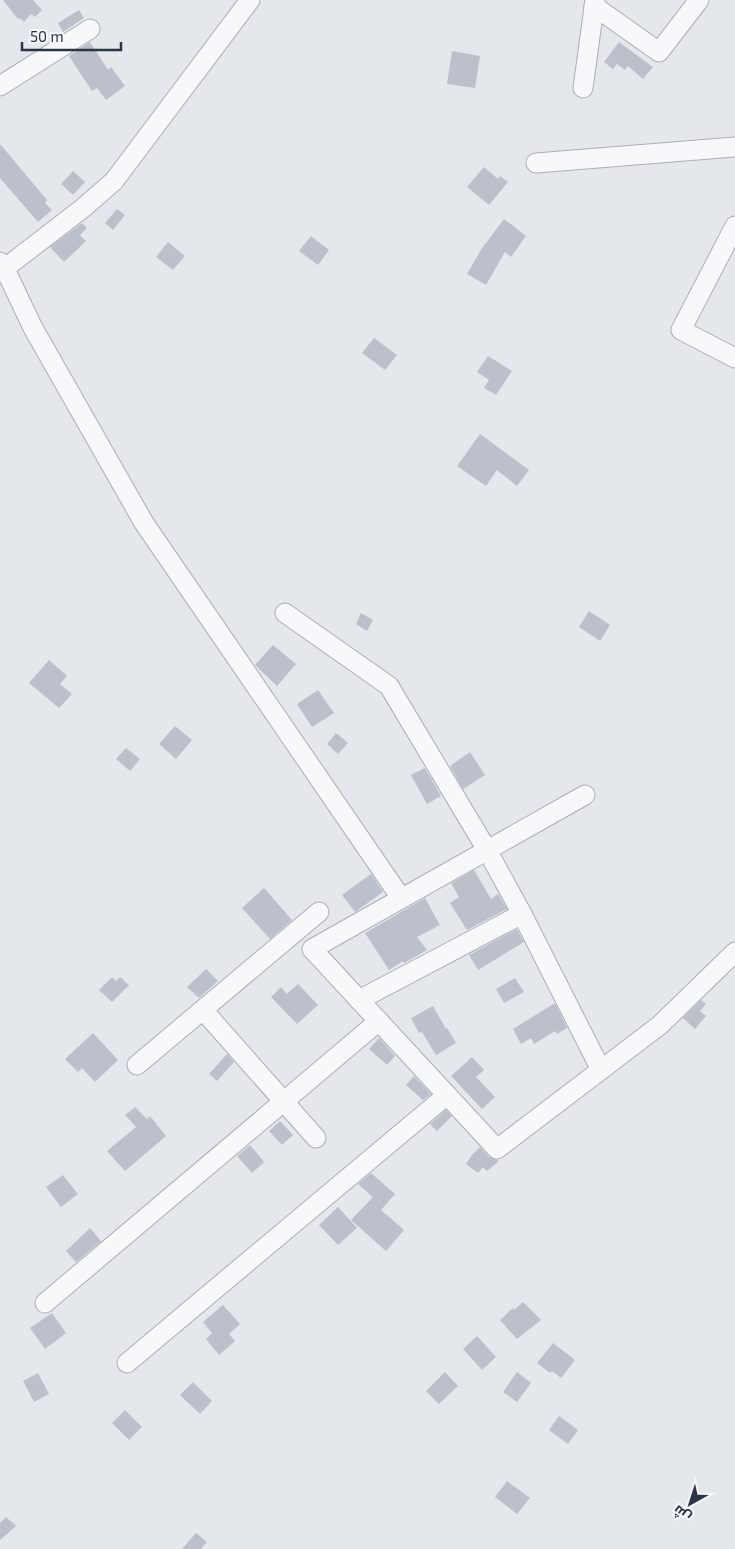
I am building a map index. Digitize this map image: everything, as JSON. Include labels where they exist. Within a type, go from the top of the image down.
[{"type":"street","points":[[250,0],[114,181],[83,208],[2,267],[33,328],[144,523],[401,898]]},
{"type":"street","points":[[583,88],[594,3],[659,52],[700,0]]},
{"type":"street","points":[[0,86],[90,29]]},
{"type":"street","points":[[536,163],[735,147]]},
{"type":"street","points":[[735,226],[682,330],[735,358]]},
{"type":"street","points":[[285,613],[389,686],[487,850],[522,914],[601,1070]]},
{"type":"street","points":[[586,795],[312,949],[497,1149],[660,1025],[735,952]]},
{"type":"street","points":[[137,1065],[320,912]]},
{"type":"street","points":[[359,1000],[522,914]]},
{"type":"street","points":[[203,1010],[316,1138]]},
{"type":"street","points":[[45,1303],[379,1021]]},
{"type":"street","points":[[127,1362],[447,1095]]},
{"type":"building","points":[[3,0],[33,0],[42,10],[35,17],[31,14],[24,22],[20,18],[18,19]]},
{"type":"building","points":[[79,10],[84,18],[63,32],[58,23]]},
{"type":"building","points":[[90,42],[108,70],[111,67],[125,86],[106,100],[97,88],[92,91],[69,56]]},
{"type":"building","points":[[619,42],[653,67],[643,79],[628,66],[625,70],[617,64],[613,69],[604,62]]},
{"type":"building","points":[[452,51],[480,56],[475,88],[447,84]]},
{"type":"building","points":[[0,144],[47,200],[45,203],[52,210],[38,222],[0,178]]},
{"type":"building","points":[[484,167],[498,179],[500,176],[508,182],[489,205],[467,187]]},
{"type":"building","points":[[73,171],[85,182],[73,195],[61,184]]},
{"type":"building","points":[[117,209],[125,215],[113,230],[105,223]]},
{"type":"building","points":[[504,219],[526,236],[511,257],[505,252],[486,285],[467,274],[482,248]]},
{"type":"building","points":[[82,223],[87,228],[80,235],[86,241],[64,262],[50,247]]},
{"type":"building","points":[[311,236],[329,250],[318,265],[299,251]]},
{"type":"building","points":[[168,242],[185,256],[173,270],[156,257]]},
{"type":"building","points":[[374,338],[397,355],[385,370],[362,353]]},
{"type":"building","points":[[488,356],[512,371],[496,395],[484,388],[489,380],[477,372]]},
{"type":"building","points":[[480,434],[529,470],[517,486],[497,470],[486,486],[457,466]]},
{"type":"building","points":[[589,611],[610,625],[600,641],[579,627]]},
{"type":"building","points":[[361,613],[373,620],[367,631],[356,624]]},
{"type":"building","points":[[273,645],[296,664],[277,686],[255,665]]},
{"type":"building","points":[[49,660],[67,676],[60,684],[72,694],[59,708],[29,683]]},
{"type":"building","points":[[318,690],[334,713],[312,727],[297,704]]},
{"type":"building","points":[[175,726],[192,740],[176,759],[159,744]]},
{"type":"building","points":[[336,733],[348,743],[338,754],[327,744]]},
{"type":"building","points":[[126,748],[140,759],[130,771],[116,759]]},
{"type":"building","points":[[470,752],[485,775],[463,789],[450,766]]},
{"type":"building","points":[[425,768],[441,796],[427,804],[411,775]]},
{"type":"building","points":[[474,870],[491,899],[498,894],[507,909],[467,930],[450,903],[459,897],[451,883]]},
{"type":"building","points":[[371,874],[383,892],[355,912],[342,895]]},
{"type":"building","points":[[264,888],[292,920],[270,939],[242,908]]},
{"type":"building","points":[[425,898],[440,925],[417,937],[427,950],[389,970],[365,933]]},
{"type":"building","points":[[517,929],[524,942],[478,970],[469,955]]},
{"type":"building","points":[[206,969],[218,981],[199,998],[187,987]]},
{"type":"building","points":[[112,977],[116,981],[120,977],[129,985],[112,1002],[99,990]]},
{"type":"building","points":[[515,978],[524,992],[504,1003],[496,989]]},
{"type":"building","points":[[298,984],[318,1005],[297,1024],[271,997],[281,987],[287,994]]},
{"type":"building","points":[[701,1000],[706,1004],[700,1011],[706,1016],[695,1029],[683,1018]]},
{"type":"building","points":[[555,1003],[567,1028],[557,1034],[555,1031],[534,1044],[531,1038],[521,1044],[513,1029]]},
{"type":"building","points":[[433,1006],[456,1043],[436,1055],[422,1032],[419,1033],[411,1018]]},
{"type":"building","points":[[93,1033],[118,1060],[95,1082],[82,1068],[78,1072],[65,1059]]},
{"type":"building","points":[[379,1038],[395,1056],[387,1065],[369,1049]]},
{"type":"building","points":[[227,1054],[234,1062],[217,1081],[209,1074]]},
{"type":"building","points":[[472,1057],[484,1070],[476,1077],[495,1097],[482,1109],[451,1076]]},
{"type":"building","points":[[414,1076],[431,1094],[423,1100],[406,1085]]},
{"type":"building","points":[[135,1107],[147,1119],[150,1116],[166,1136],[125,1171],[107,1151],[136,1127],[125,1115]]},
{"type":"building","points":[[446,1110],[452,1116],[437,1131],[430,1124]]},
{"type":"building","points":[[280,1121],[293,1135],[282,1145],[269,1131]]},
{"type":"building","points":[[250,1145],[264,1162],[252,1173],[237,1156]]},
{"type":"building","points":[[480,1147],[489,1157],[499,1161],[487,1171],[483,1167],[478,1173],[466,1164]]},
{"type":"building","points":[[371,1173],[395,1194],[381,1210],[404,1230],[386,1251],[351,1220],[373,1197],[358,1184]]},
{"type":"building","points":[[63,1175],[78,1194],[61,1207],[46,1187]]},
{"type":"building","points":[[338,1207],[357,1228],[338,1245],[319,1225]]},
{"type":"building","points":[[90,1228],[101,1241],[76,1262],[66,1251]]},
{"type":"building","points":[[523,1302],[541,1320],[517,1339],[500,1320]]},
{"type":"building","points":[[223,1305],[240,1324],[229,1334],[235,1341],[219,1355],[206,1339],[212,1333],[203,1322]]},
{"type":"building","points":[[52,1313],[66,1333],[45,1349],[30,1328]]},
{"type":"building","points":[[477,1336],[496,1357],[482,1370],[463,1349]]},
{"type":"building","points":[[553,1343],[575,1360],[561,1378],[552,1371],[550,1373],[537,1363]]},
{"type":"building","points":[[445,1372],[458,1386],[439,1404],[426,1391]]},
{"type":"building","points":[[517,1372],[531,1383],[517,1402],[503,1392]]},
{"type":"building","points":[[38,1373],[49,1394],[34,1402],[23,1381]]},
{"type":"building","points":[[193,1382],[212,1401],[200,1414],[180,1395]]},
{"type":"building","points":[[125,1410],[142,1427],[129,1440],[112,1423]]},
{"type":"building","points":[[559,1416],[578,1430],[568,1444],[549,1430]]},
{"type":"building","points":[[507,1481],[530,1498],[517,1514],[495,1497]]},
{"type":"building","points":[[6,1517],[16,1526],[0,1540],[0,1523]]},
{"type":"building","points":[[196,1533],[207,1542],[201,1549],[182,1549]]}]
